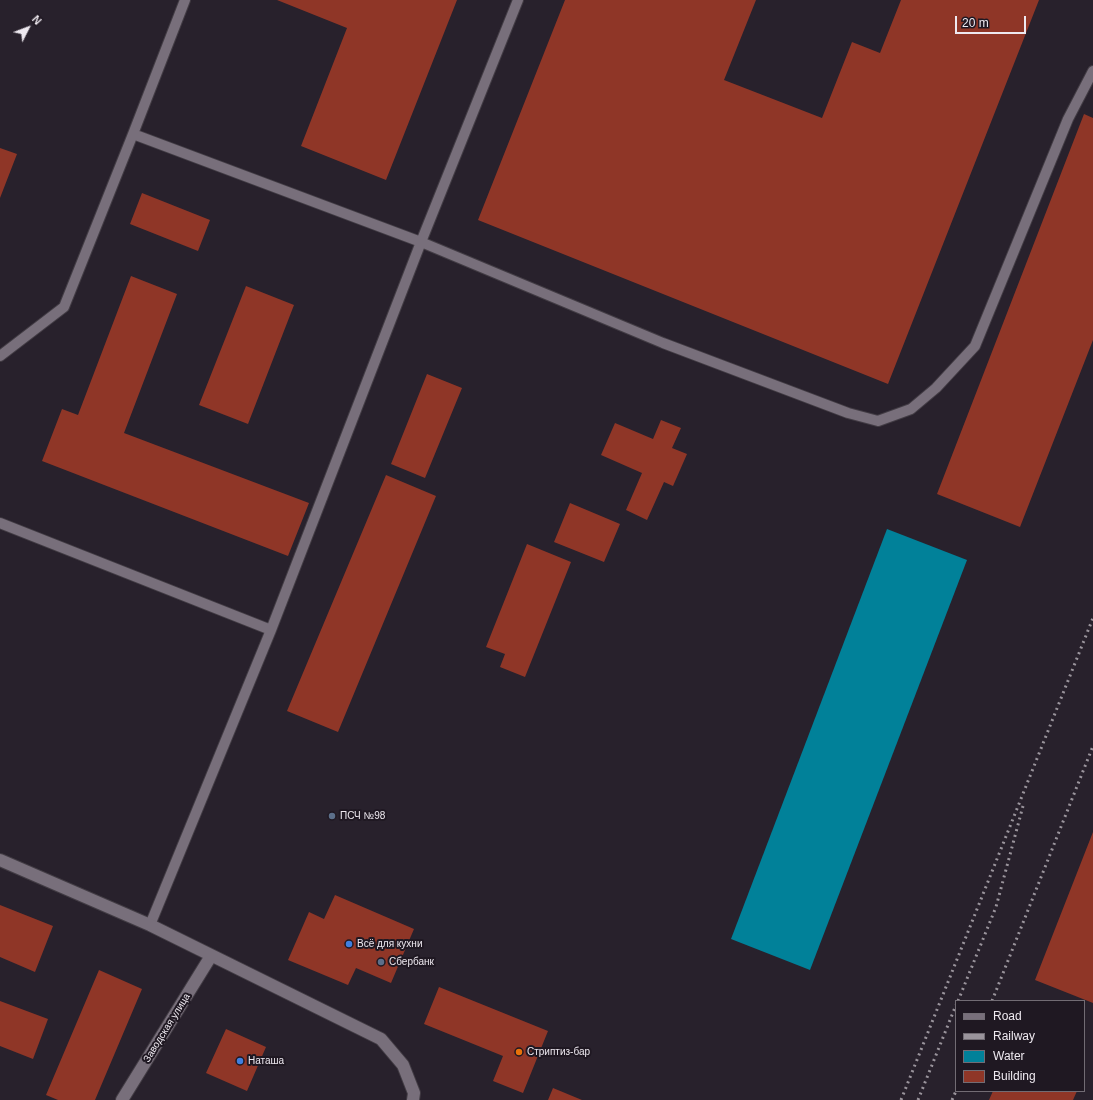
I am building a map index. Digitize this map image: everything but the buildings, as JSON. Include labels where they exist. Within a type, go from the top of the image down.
[{"type":"street","points":[[0,860],[150,925],[381,1039],[403,1065],[414,1096]]},
{"type":"street","name":"Заводская улица","points":[[122,1100],[211,956]]},
{"type":"lane","points":[[0,356],[64,307],[185,0]]},
{"type":"lane","points":[[150,925],[271,630],[421,242],[518,0]]},
{"type":"lane","points":[[133,134],[421,242],[663,343],[848,412],[878,421],[912,409],[936,388],[975,346],[1068,119],[1093,71]]},
{"type":"lane","points":[[0,522],[271,630]]},
{"type":"water","points":[[887,529],[967,560],[810,970],[731,939]]},
{"type":"railway","points":[[901,1100],[1093,618]]},
{"type":"railway","points":[[992,1000],[1093,746]]},
{"type":"railway","points":[[958,1000],[996,907],[1023,806]]},
{"type":"railway","points":[[918,1100],[955,1008]]},
{"type":"railway","points":[[952,1100],[956,1092]]},
{"type":"place","name":"ПСЧ №98","points":[[332,816]]},
{"type":"place","name":"Всё для кухни","points":[[349,944]]},
{"type":"place","name":"Сбербанк","points":[[381,962]]},
{"type":"place","name":"Стриптиз-бар","points":[[519,1052]]},
{"type":"place","name":"Наташа","points":[[240,1061]]}]
